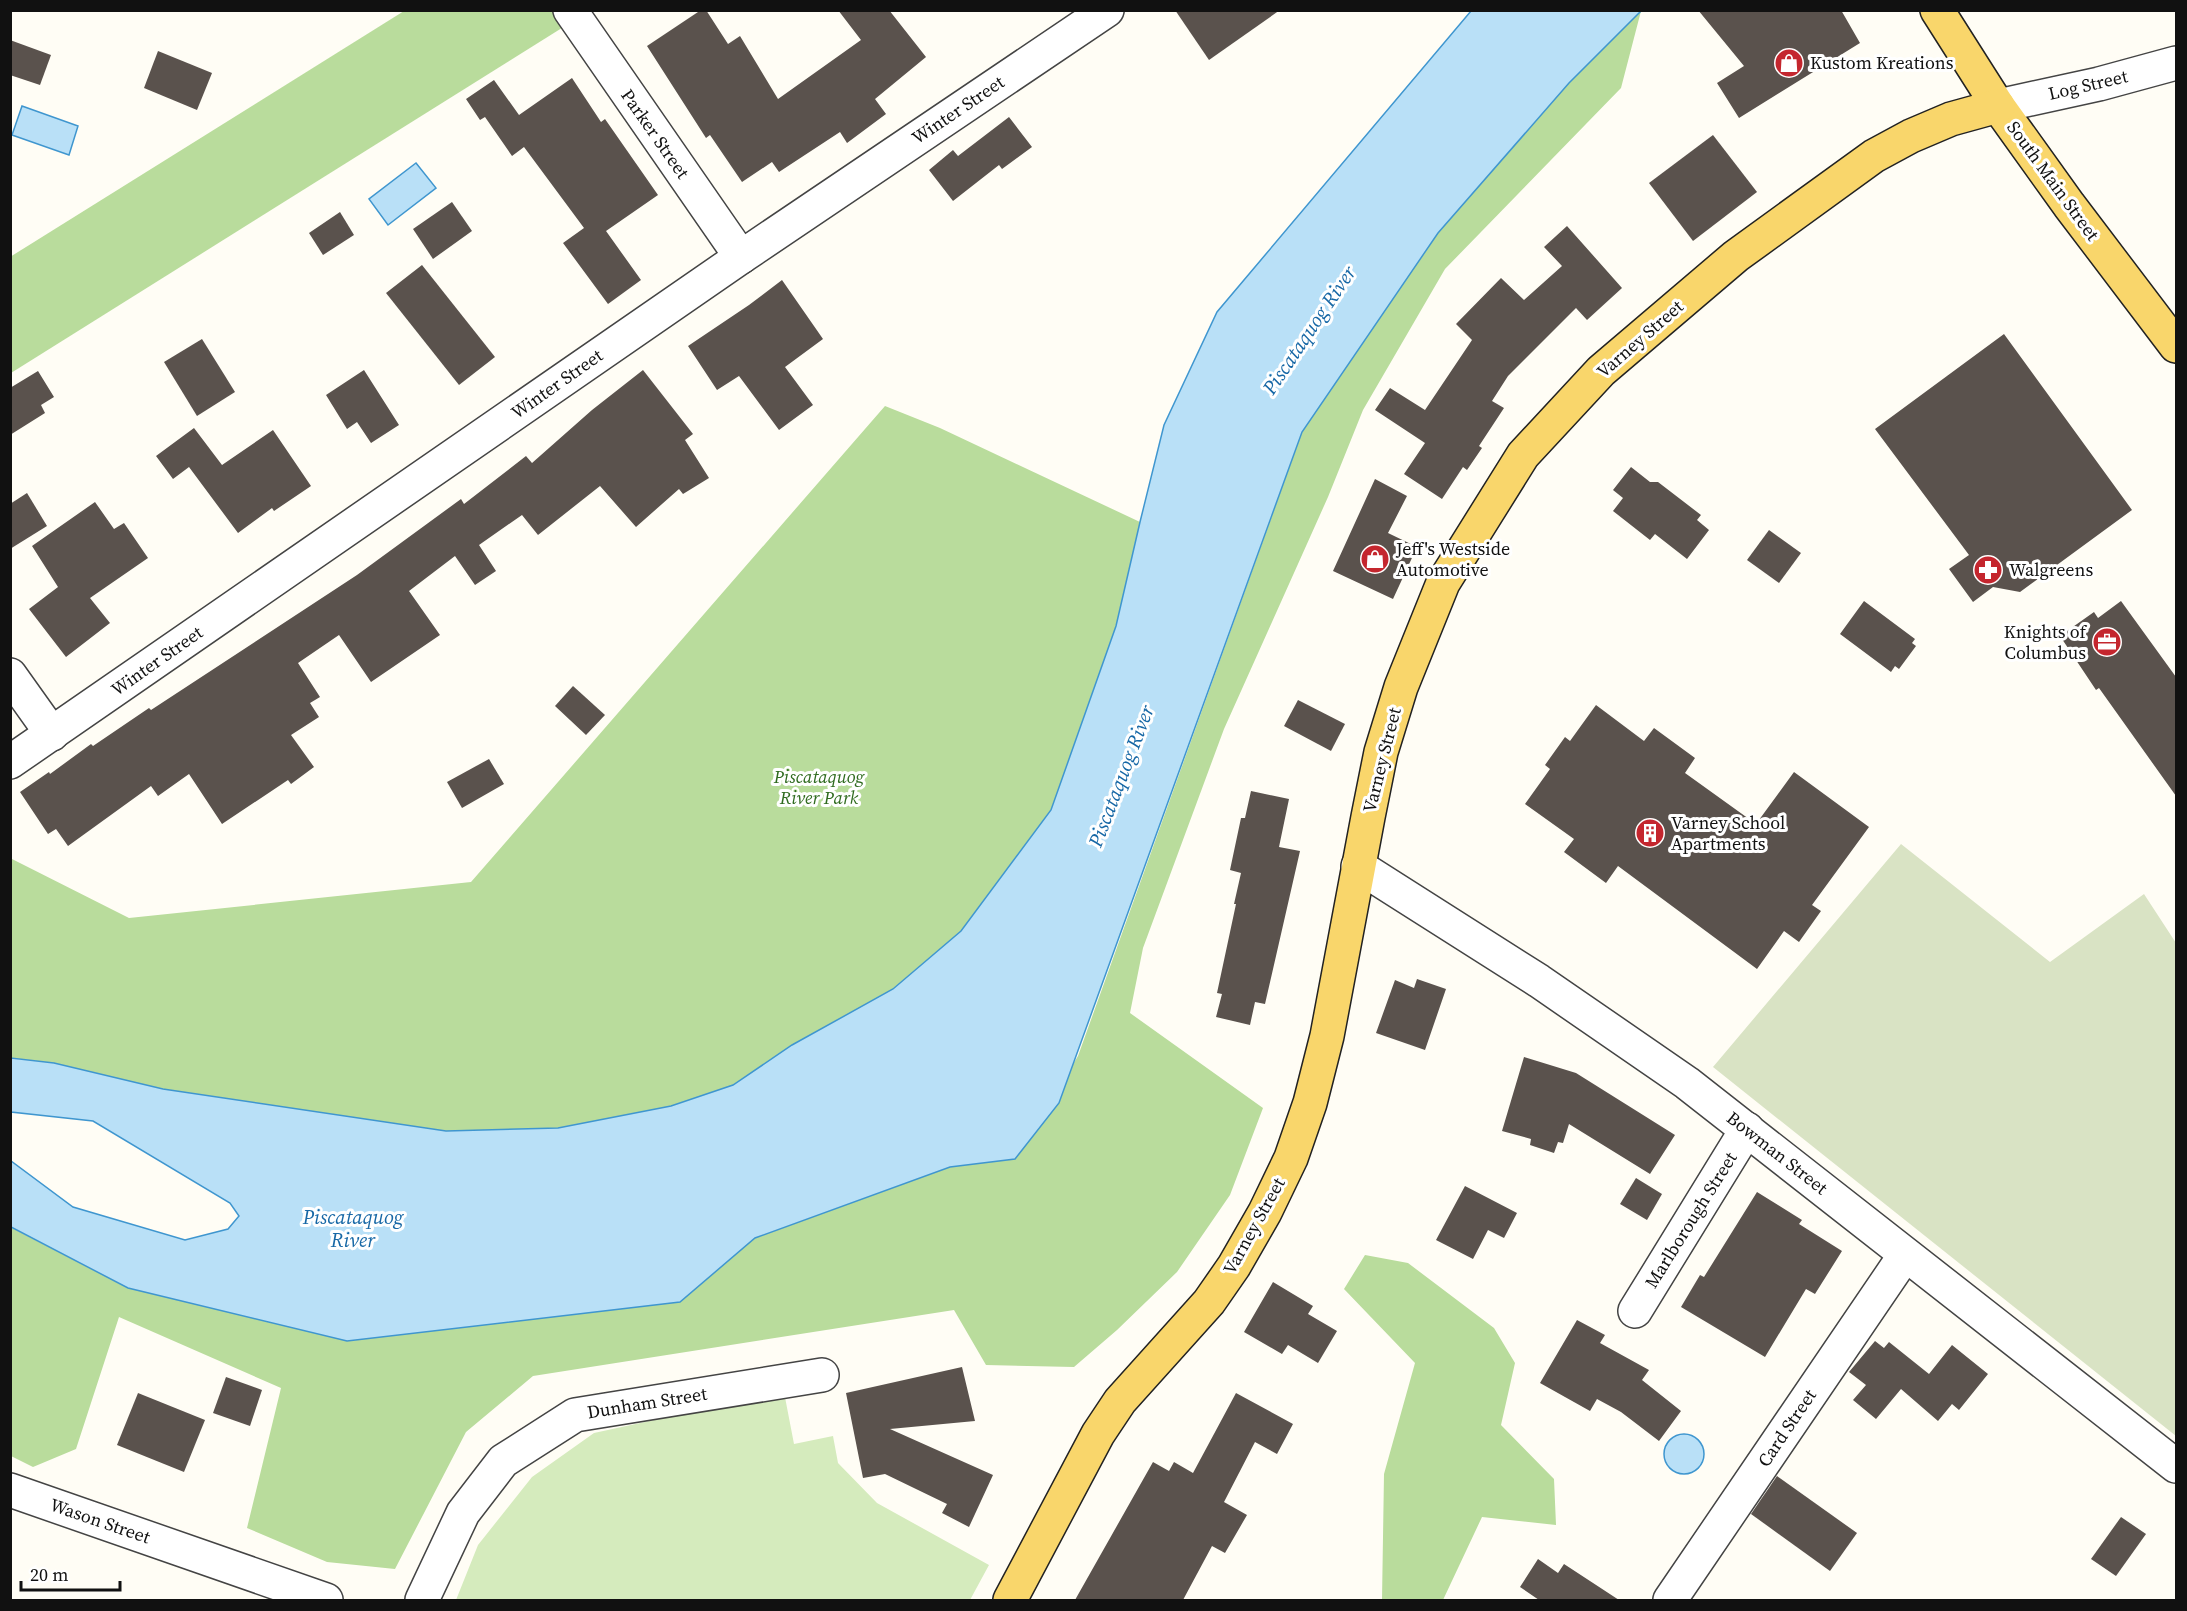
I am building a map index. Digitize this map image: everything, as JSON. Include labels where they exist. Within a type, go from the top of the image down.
[{"type":"main road","name":"South Main Street","points":[[1937,10],[1998,106],[2069,205],[2176,346]]},
{"type":"main road","name":"Varney Street","points":[[1010,1600],[1098,1434],[1120,1401],[1209,1302],[1234,1266],[1265,1212],[1291,1158],[1310,1102],[1327,1036],[1381,752],[1401,687],[1443,583],[1523,455],[1601,371],[1736,256],[1874,156],[1911,136],[1951,119],[1998,106]]},
{"type":"street","name":"Parker Street","points":[[570,10],[741,257]]},
{"type":"street","name":"Winter Street","points":[[10,762],[741,257],[1107,10]]},
{"type":"street","name":"Log Street","points":[[1998,106],[2099,84],[2176,63]]},
{"type":"street","points":[[10,675],[52,734]]},
{"type":"street","name":"Bowman Street","points":[[1359,866],[1556,993],[1687,1083],[2176,1466]]},
{"type":"street","name":"Marlborough Street","points":[[1635,1311],[1747,1129]]},
{"type":"street","name":"Card Street","points":[[1670,1600],[1905,1255]]},
{"type":"street","name":"Dunham Street","points":[[422,1600],[463,1513],[503,1461],[575,1415],[822,1375]]},
{"type":"street","name":"Wason Street","points":[[10,1490],[326,1600]]},
{"type":"green space","points":[[404,11],[589,11],[11,373],[10,257]]},
{"type":"green space","points":[[1641,11],[1621,88],[1445,269],[1363,410],[1328,497],[1224,729],[1143,948],[1130,1013],[1263,1108],[1230,1195],[1177,1272],[1117,1330],[1074,1367],[986,1365],[954,1310],[533,1376],[466,1432],[395,1569],[327,1562],[247,1528],[281,1388],[119,1317],[76,1449],[33,1467],[11,1456],[10,1227],[128,1288],[680,1302],[755,1238],[950,1167],[1015,1159],[1078,1056],[1302,432],[1438,233],[1569,83]]},
{"type":"green space","name":"Piscataquog River Park","points":[[885,406],[940,428],[1140,522],[1116,626],[1051,810],[961,931],[893,989],[792,1045],[733,1085],[671,1106],[558,1128],[446,1131],[163,1089],[54,1063],[11,1058],[10,858],[129,918],[471,882]]},
{"type":"green space","points":[[1901,844],[2050,962],[2144,894],[2176,943],[2176,1436],[1713,1067]]},
{"type":"green space","points":[[1365,1255],[1408,1263],[1494,1328],[1515,1363],[1501,1425],[1554,1479],[1556,1525],[1482,1517],[1443,1600],[1382,1600],[1384,1474],[1415,1363],[1344,1289]]},
{"type":"green space","points":[[784,1392],[794,1444],[833,1436],[838,1463],[877,1503],[989,1565],[970,1600],[456,1600],[478,1545],[532,1477],[594,1433]]},
{"type":"water","name":"Piscataquog River","points":[[1471,11],[1641,11],[1569,83],[1438,233],[1302,432],[1059,1103],[1015,1159],[950,1167],[755,1238],[680,1302],[347,1341],[128,1288],[11,1227],[11,1161],[73,1207],[185,1240],[228,1229],[239,1216],[230,1203],[93,1121],[11,1112],[11,1058],[54,1063],[163,1089],[446,1131],[558,1128],[671,1106],[733,1085],[792,1045],[893,989],[961,931],[1051,810],[1116,626],[1164,425],[1217,312]]},
{"type":"water","points":[[22,106],[78,126],[69,155],[12,135]]},
{"type":"water","points":[[416,163],[436,188],[388,225],[369,199]]},
{"type":"water","points":[[1684,1434],[1698,1440],[1704,1454],[1698,1468],[1684,1474],[1670,1468],[1664,1454],[1670,1440]]},
{"type":"building","points":[[701,10],[706,10],[728,44],[740,36],[778,99],[861,40],[838,10],[889,10],[926,57],[875,99],[886,114],[847,143],[840,132],[779,172],[772,162],[742,182],[710,135],[706,138],[647,46]]},
{"type":"building","points":[[1175,10],[1280,10],[1209,60]]},
{"type":"building","name":"Kustom Kreations","points":[[1698,10],[1841,10],[1860,43],[1739,118],[1717,83],[1744,66]]},
{"type":"building","points":[[10,40],[51,55],[40,85],[10,75]]},
{"type":"building","points":[[158,51],[212,73],[197,110],[144,88]]},
{"type":"building","points":[[572,78],[601,122],[605,119],[658,195],[606,231],[641,280],[608,304],[563,243],[584,228],[524,147],[512,156],[485,117],[480,120],[466,99],[494,80],[519,115]]},
{"type":"building","points":[[1009,117],[1032,147],[1002,169],[999,165],[953,201],[929,170],[953,150],[958,156]]},
{"type":"building","points":[[1713,135],[1757,192],[1693,241],[1649,183]]},
{"type":"building","points":[[452,202],[472,231],[433,259],[413,229]]},
{"type":"building","points":[[340,212],[354,235],[323,255],[309,233]]},
{"type":"building","points":[[1567,226],[1622,288],[1587,320],[1576,308],[1508,376],[1492,401],[1504,408],[1479,446],[1482,448],[1467,470],[1463,467],[1442,499],[1404,474],[1425,443],[1375,410],[1390,388],[1425,410],[1472,340],[1456,324],[1501,278],[1524,300],[1562,266],[1544,247]]},
{"type":"building","points":[[422,265],[495,357],[459,385],[386,293]]},
{"type":"building","points":[[782,280],[823,339],[785,367],[813,405],[779,430],[739,376],[717,390],[688,346]]},
{"type":"building","name":"Walgreens","points":[[2004,334],[2132,510],[2020,592],[1993,587],[1973,602],[1949,569],[1969,555],[1875,429]]},
{"type":"building","points":[[202,339],[235,392],[197,416],[164,362]]},
{"type":"building","points":[[364,370],[399,425],[371,443],[357,422],[347,429],[326,395]]},
{"type":"building","points":[[643,370],[693,434],[685,440],[709,478],[683,494],[679,489],[636,527],[600,486],[538,535],[522,515],[479,545],[496,571],[475,585],[455,556],[409,591],[440,635],[371,682],[339,635],[298,663],[320,697],[310,703],[319,717],[291,735],[314,767],[291,784],[288,780],[222,824],[189,774],[158,796],[151,786],[68,846],[56,829],[48,834],[20,792],[49,772],[50,774],[91,744],[93,746],[149,708],[151,710],[357,575],[461,499],[464,504],[526,456],[532,463],[592,410]]},
{"type":"building","points":[[38,371],[54,397],[41,405],[45,413],[10,435],[10,388]]},
{"type":"building","points":[[194,428],[222,465],[273,430],[311,486],[274,511],[272,508],[238,533],[189,467],[173,479],[156,456]]},
{"type":"building","points":[[1631,467],[1650,482],[1658,482],[1701,515],[1697,520],[1709,530],[1687,559],[1655,534],[1650,540],[1613,511],[1623,498],[1613,490]]},
{"type":"building","name":"Jeff's Westside Automotive","points":[[1375,479],[1407,496],[1388,533],[1417,547],[1393,599],[1333,571]]},
{"type":"building","points":[[27,493],[47,526],[10,549],[10,504]]},
{"type":"building","points":[[95,502],[114,529],[124,523],[148,558],[90,598],[110,623],[66,657],[29,609],[58,587],[32,546]]},
{"type":"building","points":[[1769,530],[1801,553],[1779,583],[1747,560]]},
{"type":"building","points":[[1864,601],[1915,639],[1912,643],[1916,646],[1899,669],[1895,666],[1891,672],[1840,634]]},
{"type":"building","points":[[2121,601],[2176,677],[2176,796],[2099,688],[2096,690],[2060,636],[2094,612],[2098,618]]},
{"type":"building","points":[[573,686],[605,715],[586,735],[555,706]]},
{"type":"building","points":[[1298,700],[1345,724],[1331,751],[1284,726]]},
{"type":"building","name":"Varney School Apartments","points":[[1596,705],[1644,741],[1654,728],[1695,758],[1685,773],[1756,824],[1794,772],[1869,827],[1812,905],[1821,911],[1799,942],[1784,931],[1757,969],[1618,866],[1606,883],[1564,852],[1574,839],[1525,804],[1550,769],[1545,765],[1565,737],[1570,741]]},
{"type":"building","points":[[489,759],[504,784],[462,808],[447,782]]},
{"type":"building","points":[[1251,791],[1289,799],[1279,847],[1300,851],[1265,1004],[1255,1002],[1250,1025],[1216,1017],[1222,994],[1217,993],[1241,873],[1230,870],[1241,818],[1245,818]]},
{"type":"building","points":[[1417,979],[1446,989],[1425,1050],[1376,1033],[1395,980],[1414,988]]},
{"type":"building","points":[[1524,1057],[1576,1073],[1675,1135],[1650,1174],[1569,1124],[1563,1143],[1558,1142],[1554,1153],[1530,1145],[1531,1139],[1502,1131]]},
{"type":"building","points":[[1636,1178],[1662,1194],[1647,1220],[1620,1204]]},
{"type":"building","points":[[1465,1186],[1517,1213],[1504,1238],[1488,1230],[1473,1259],[1436,1240]]},
{"type":"building","points":[[1757,1192],[1802,1220],[1799,1224],[1842,1251],[1815,1294],[1806,1289],[1765,1357],[1681,1307],[1700,1275],[1704,1277]]},
{"type":"building","points":[[1273,1282],[1313,1306],[1308,1314],[1337,1331],[1318,1363],[1288,1345],[1282,1354],[1244,1332]]},
{"type":"building","points":[[1577,1320],[1605,1335],[1600,1343],[1649,1370],[1642,1380],[1681,1411],[1659,1441],[1621,1412],[1597,1399],[1590,1411],[1540,1383]]},
{"type":"building","points":[[1875,1341],[1884,1348],[1889,1342],[1929,1374],[1952,1345],[1988,1374],[1959,1410],[1952,1404],[1938,1421],[1901,1389],[1876,1419],[1853,1400],[1866,1385],[1849,1372]]},
{"type":"building","points":[[962,1367],[975,1421],[890,1429],[993,1475],[969,1527],[942,1513],[947,1504],[885,1474],[863,1478],[846,1393]]},
{"type":"building","points":[[226,1377],[262,1390],[250,1426],[213,1413]]},
{"type":"building","points":[[138,1393],[205,1420],[184,1472],[117,1445]]},
{"type":"building","points":[[1236,1393],[1293,1424],[1277,1454],[1255,1442],[1224,1502],[1247,1515],[1225,1553],[1212,1546],[1183,1600],[1075,1600],[1153,1462],[1169,1471],[1174,1462],[1193,1473]]},
{"type":"building","points":[[1777,1476],[1857,1533],[1830,1571],[1751,1514]]},
{"type":"building","points":[[2121,1517],[2146,1534],[2116,1576],[2091,1559]]},
{"type":"building","points":[[1538,1559],[1558,1573],[1564,1564],[1619,1600],[1539,1600],[1520,1587]]},
{"type":"place","name":"Kustom Kreations","points":[[1789,63]]},
{"type":"place","name":"Jeff's Westside Automotive","points":[[1375,559]]},
{"type":"place","name":"Walgreens","points":[[1988,570]]},
{"type":"place","name":"Knights of Columbus","points":[[2107,642]]},
{"type":"place","name":"Varney School Apartments","points":[[1650,833]]}]
